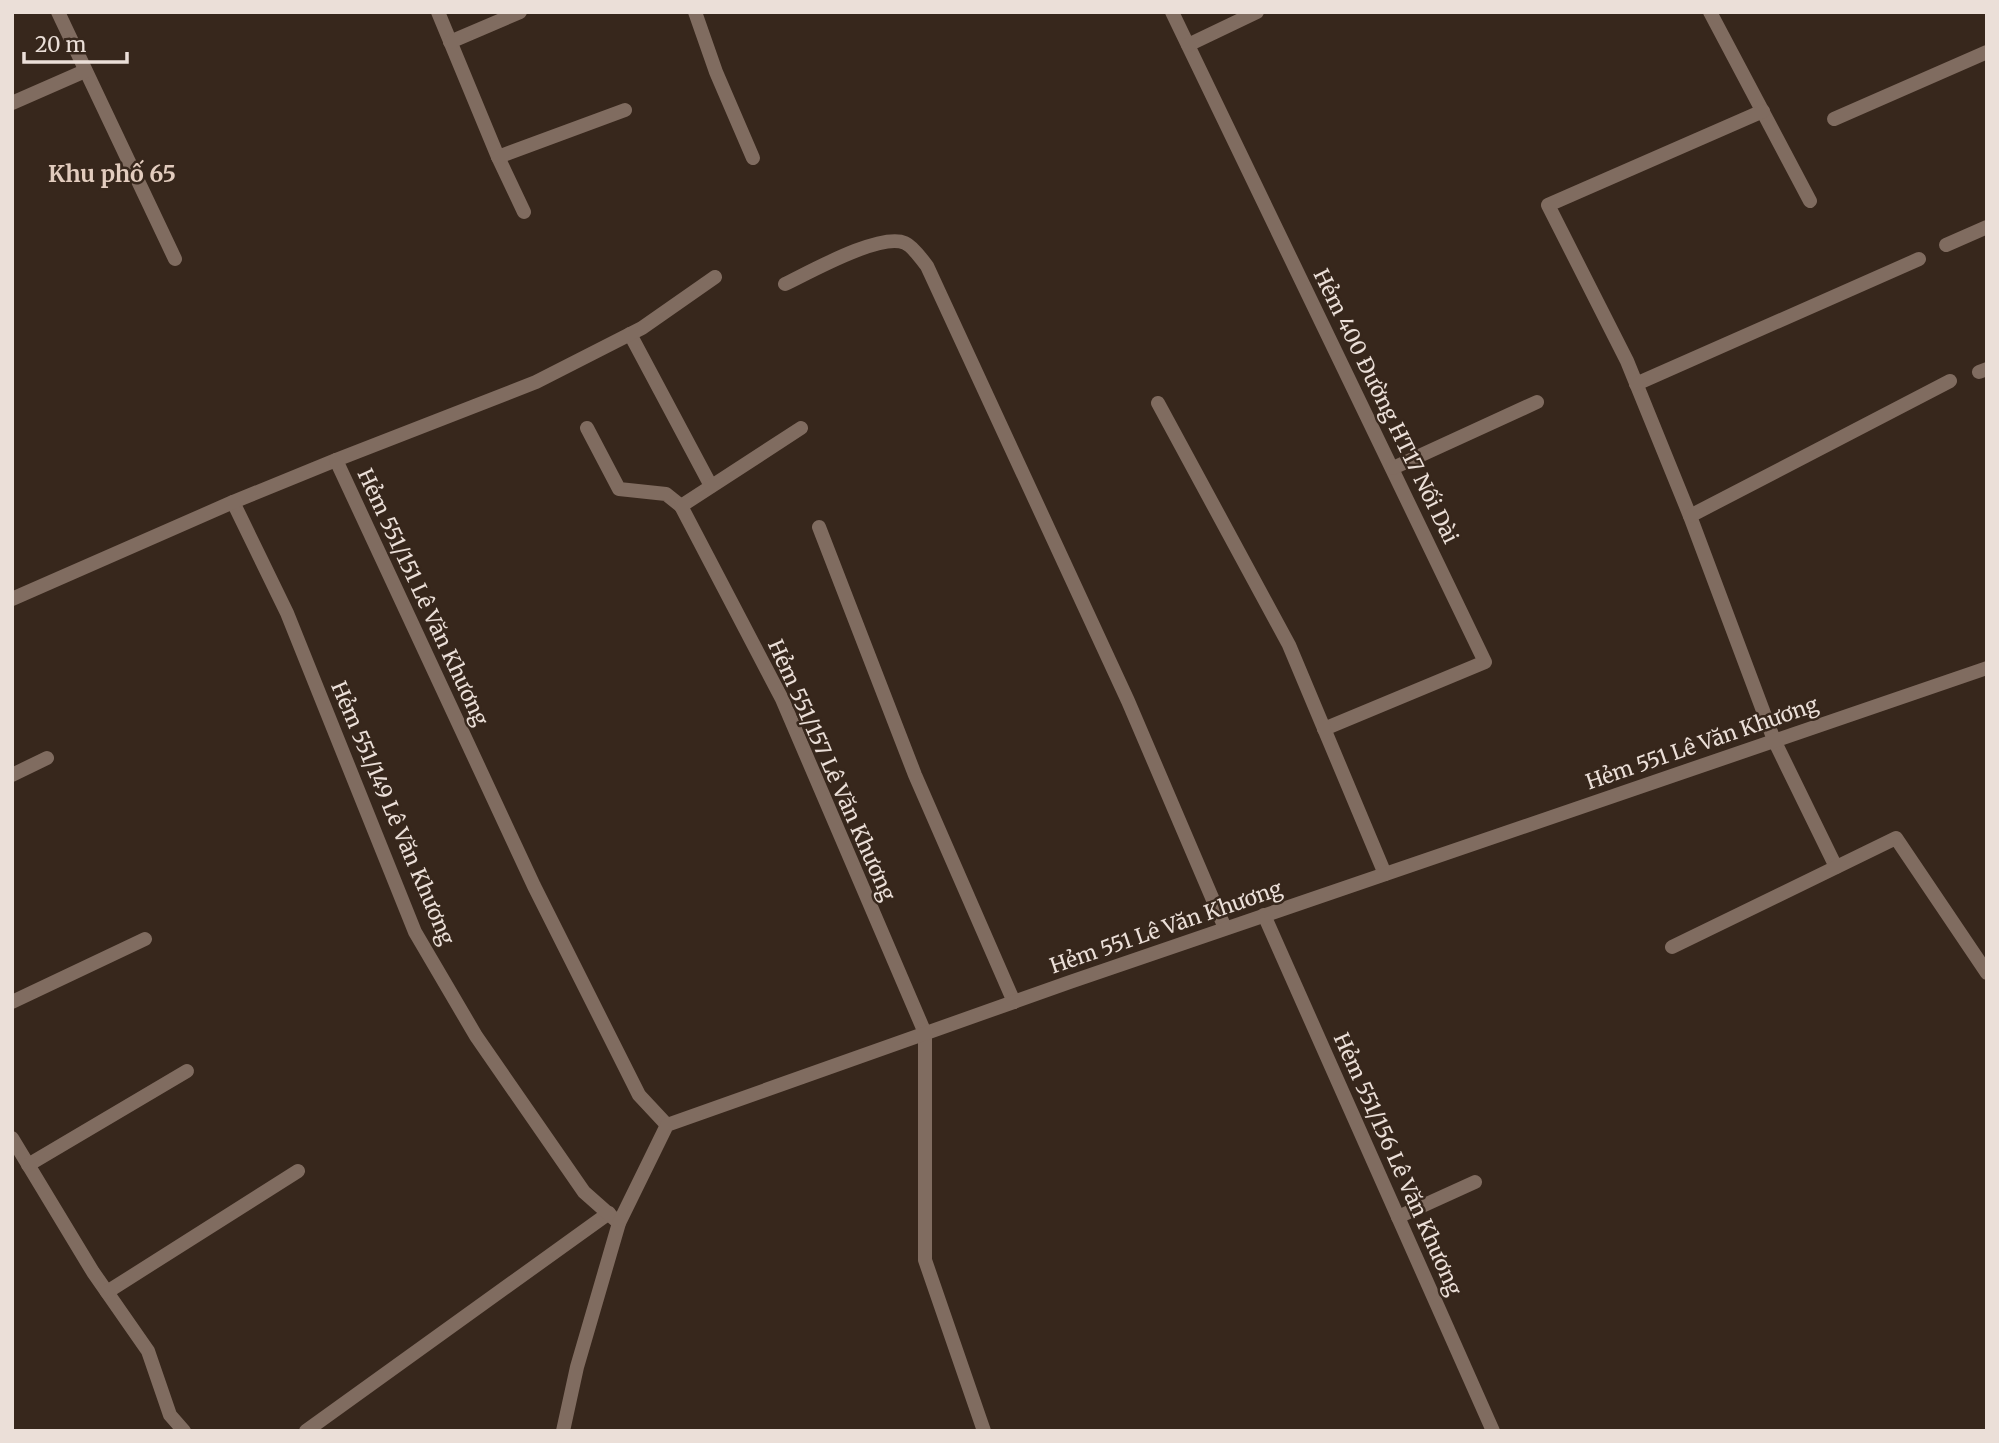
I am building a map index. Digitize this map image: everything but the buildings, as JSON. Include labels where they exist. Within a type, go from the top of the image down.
[{"type":"street","points":[[58,12],[175,259]]},
{"type":"street","points":[[438,12],[498,158],[524,212]]},
{"type":"street","points":[[450,42],[520,12]]},
{"type":"street","points":[[695,12],[716,72],[752,158]]},
{"type":"street","name":"Hẻm 400 Đường HT17 Nối Dài","points":[[1172,12],[1485,662],[1324,729]]},
{"type":"street","points":[[1188,45],[1256,12]]},
{"type":"street","points":[[1710,12],[1810,201]]},
{"type":"street","points":[[1834,119],[1987,52]]},
{"type":"street","points":[[12,103],[85,71]]},
{"type":"street","points":[[498,158],[625,110]]},
{"type":"street","points":[[1763,111],[1548,205],[1627,362],[1690,516],[1774,740],[1836,867]]},
{"type":"street","points":[[1946,245],[1987,227]]},
{"type":"street","points":[[785,284],[850,253],[886,240],[905,242],[927,267],[1128,701],[1225,929]]},
{"type":"street","points":[[1636,384],[1919,259]]},
{"type":"street","name":"Hẻm 551/151 Lê Văn Khương","points":[[667,1125],[639,1095],[534,886],[337,460],[536,382],[642,328],[715,277]]},
{"type":"street","points":[[630,334],[711,486]]},
{"type":"street","points":[[1690,516],[1950,381]]},
{"type":"street","points":[[1393,468],[1537,402]]},
{"type":"street","points":[[1158,403],[1289,645],[1385,874]]},
{"type":"street","points":[[587,428],[619,489],[666,494],[681,506],[801,428]]},
{"type":"street","points":[[12,599],[233,502],[337,460]]},
{"type":"street","name":"Hẻm 551/149 Lê Văn Khương","points":[[233,502],[287,613],[415,932],[476,1036],[584,1192],[614,1218]]},
{"type":"street","name":"Hẻm 551/157 Lê Văn Khương","points":[[681,506],[782,699],[925,1033]]},
{"type":"street","points":[[819,527],[915,775],[1014,1002]]},
{"type":"street","name":"Hẻm 551 Lê Văn Khương","points":[[667,1125],[1264,915],[1987,668]]},
{"type":"street","points":[[12,775],[47,758]]},
{"type":"street","points":[[1672,947],[1896,838],[1987,974]]},
{"type":"street","name":"Hẻm 551/156 Lê Văn Khương","points":[[1264,915],[1493,1431]]},
{"type":"street","points":[[12,1002],[145,939]]},
{"type":"street","points":[[925,1033],[925,1260],[984,1431]]},
{"type":"street","points":[[28,1165],[187,1072]]},
{"type":"street","points":[[563,1431],[614,1218],[667,1125]]},
{"type":"street","points":[[12,1138],[107,1292],[148,1351],[170,1415],[184,1431]]},
{"type":"street","points":[[107,1292],[298,1171]]},
{"type":"street","points":[[1398,1217],[1475,1182]]},
{"type":"street","points":[[306,1431],[614,1218]]},
{"type":"district","name":"Khu phố 65","points":[[112,173]]}]
